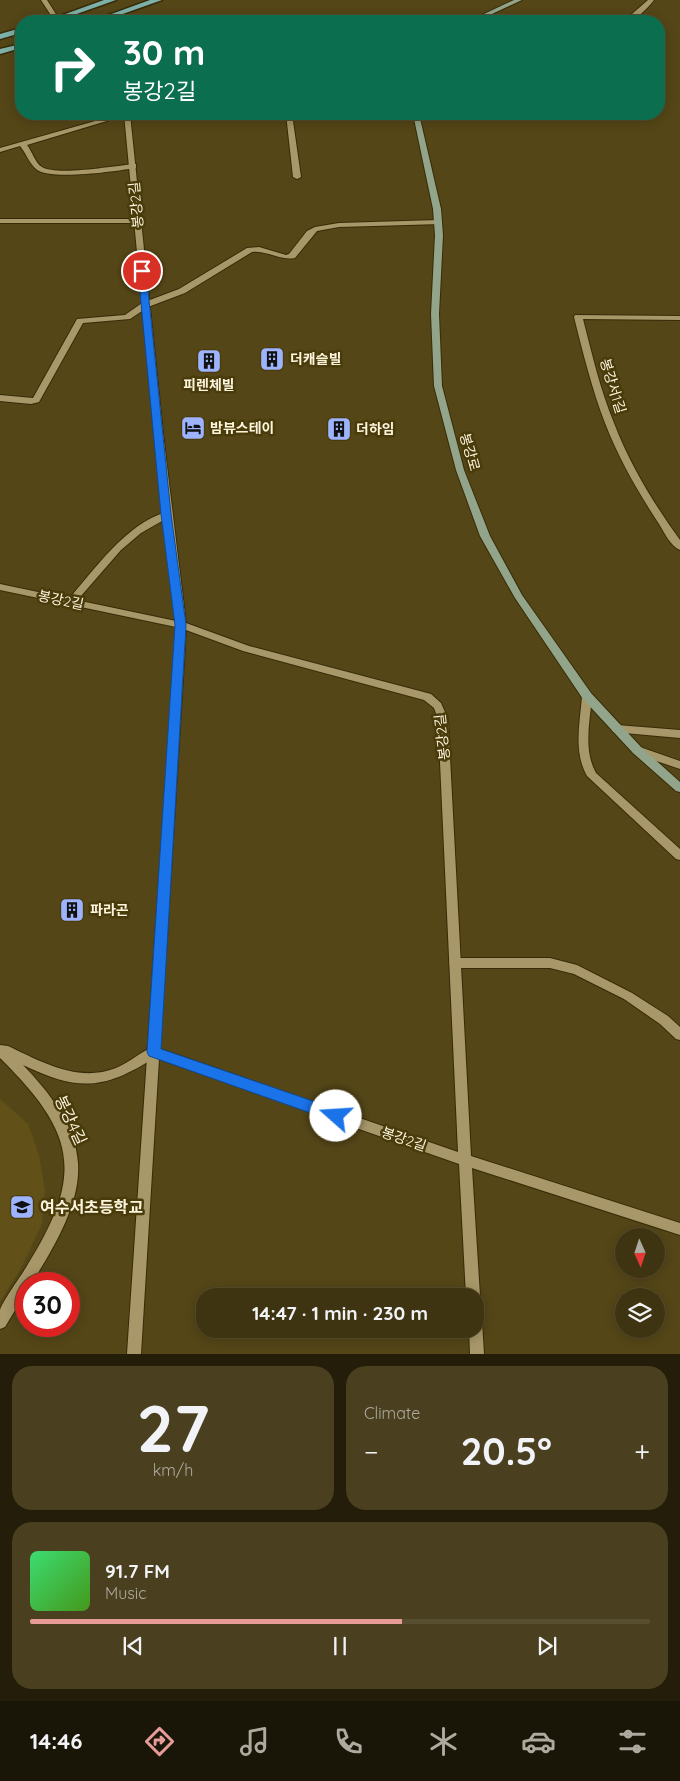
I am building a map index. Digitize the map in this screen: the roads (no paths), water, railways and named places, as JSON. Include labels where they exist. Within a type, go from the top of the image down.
[{"type":"main road","points":[[71,15],[112,0]]},
{"type":"main road","points":[[114,15],[158,0]]},
{"type":"main road","points":[[0,37],[15,32]]},
{"type":"main road","points":[[0,52],[15,48]]},
{"type":"street","points":[[44,0],[51,15]]},
{"type":"street","points":[[485,15],[519,0]]},
{"type":"street","points":[[636,15],[643,10],[651,0]]},
{"type":"street","points":[[0,150],[106,120]]},
{"type":"street","name":"봉강2길","points":[[128,120],[166,514],[181,625],[154,1052],[465,1160],[680,1229]]},
{"type":"street","points":[[290,120],[297,177]]},
{"type":"street","name":"봉강로","points":[[417,120],[437,209],[439,235],[435,314],[438,386],[460,470],[485,536],[518,596],[588,696],[636,750],[680,788]]},
{"type":"street","points":[[22,144],[30,152],[38,168],[47,172],[82,172],[133,166]]},
{"type":"street","points":[[0,221],[138,220]]},
{"type":"street","points":[[0,398],[36,400],[80,321],[115,320],[127,317],[145,305],[182,291],[224,268],[250,250],[259,250],[286,257],[292,256],[315,229],[339,225],[438,222]]},
{"type":"street","name":"봉강서1길","points":[[680,318],[578,318],[603,406],[611,426],[629,464],[680,548]]},
{"type":"street","points":[[71,602],[118,548],[138,531],[166,514]]},
{"type":"street","name":"봉강2길","points":[[0,587],[181,625],[246,649],[417,694],[434,701],[440,709],[473,1288]]},
{"type":"street","points":[[588,696],[584,755],[586,767],[592,776],[680,856]]},
{"type":"street","points":[[617,729],[680,734]]},
{"type":"street","points":[[636,750],[680,765]]},
{"type":"street","points":[[455,963],[550,963],[577,970],[628,996],[664,1020],[680,1035]]},
{"type":"street","points":[[0,1049],[58,1076],[80,1079],[116,1073],[154,1052]]},
{"type":"street","name":"봉강4길","points":[[0,1049],[42,1096],[57,1119],[67,1142],[72,1164],[71,1186],[65,1208],[56,1228],[0,1322]]},
{"type":"street","points":[[134,1354],[154,1052]]},
{"type":"street","points":[[476,1338],[477,1354]]},
{"type":"place","name":"더캐슬빌","points":[[272,359]]},
{"type":"place","name":"피렌체빌","points":[[209,361]]},
{"type":"place","name":"밤뷰스테이","points":[[193,428]]},
{"type":"place","name":"더하임","points":[[339,429]]},
{"type":"place","name":"파라곤","points":[[72,910]]},
{"type":"place","name":"여수서초등학교","points":[[22,1207]]}]
